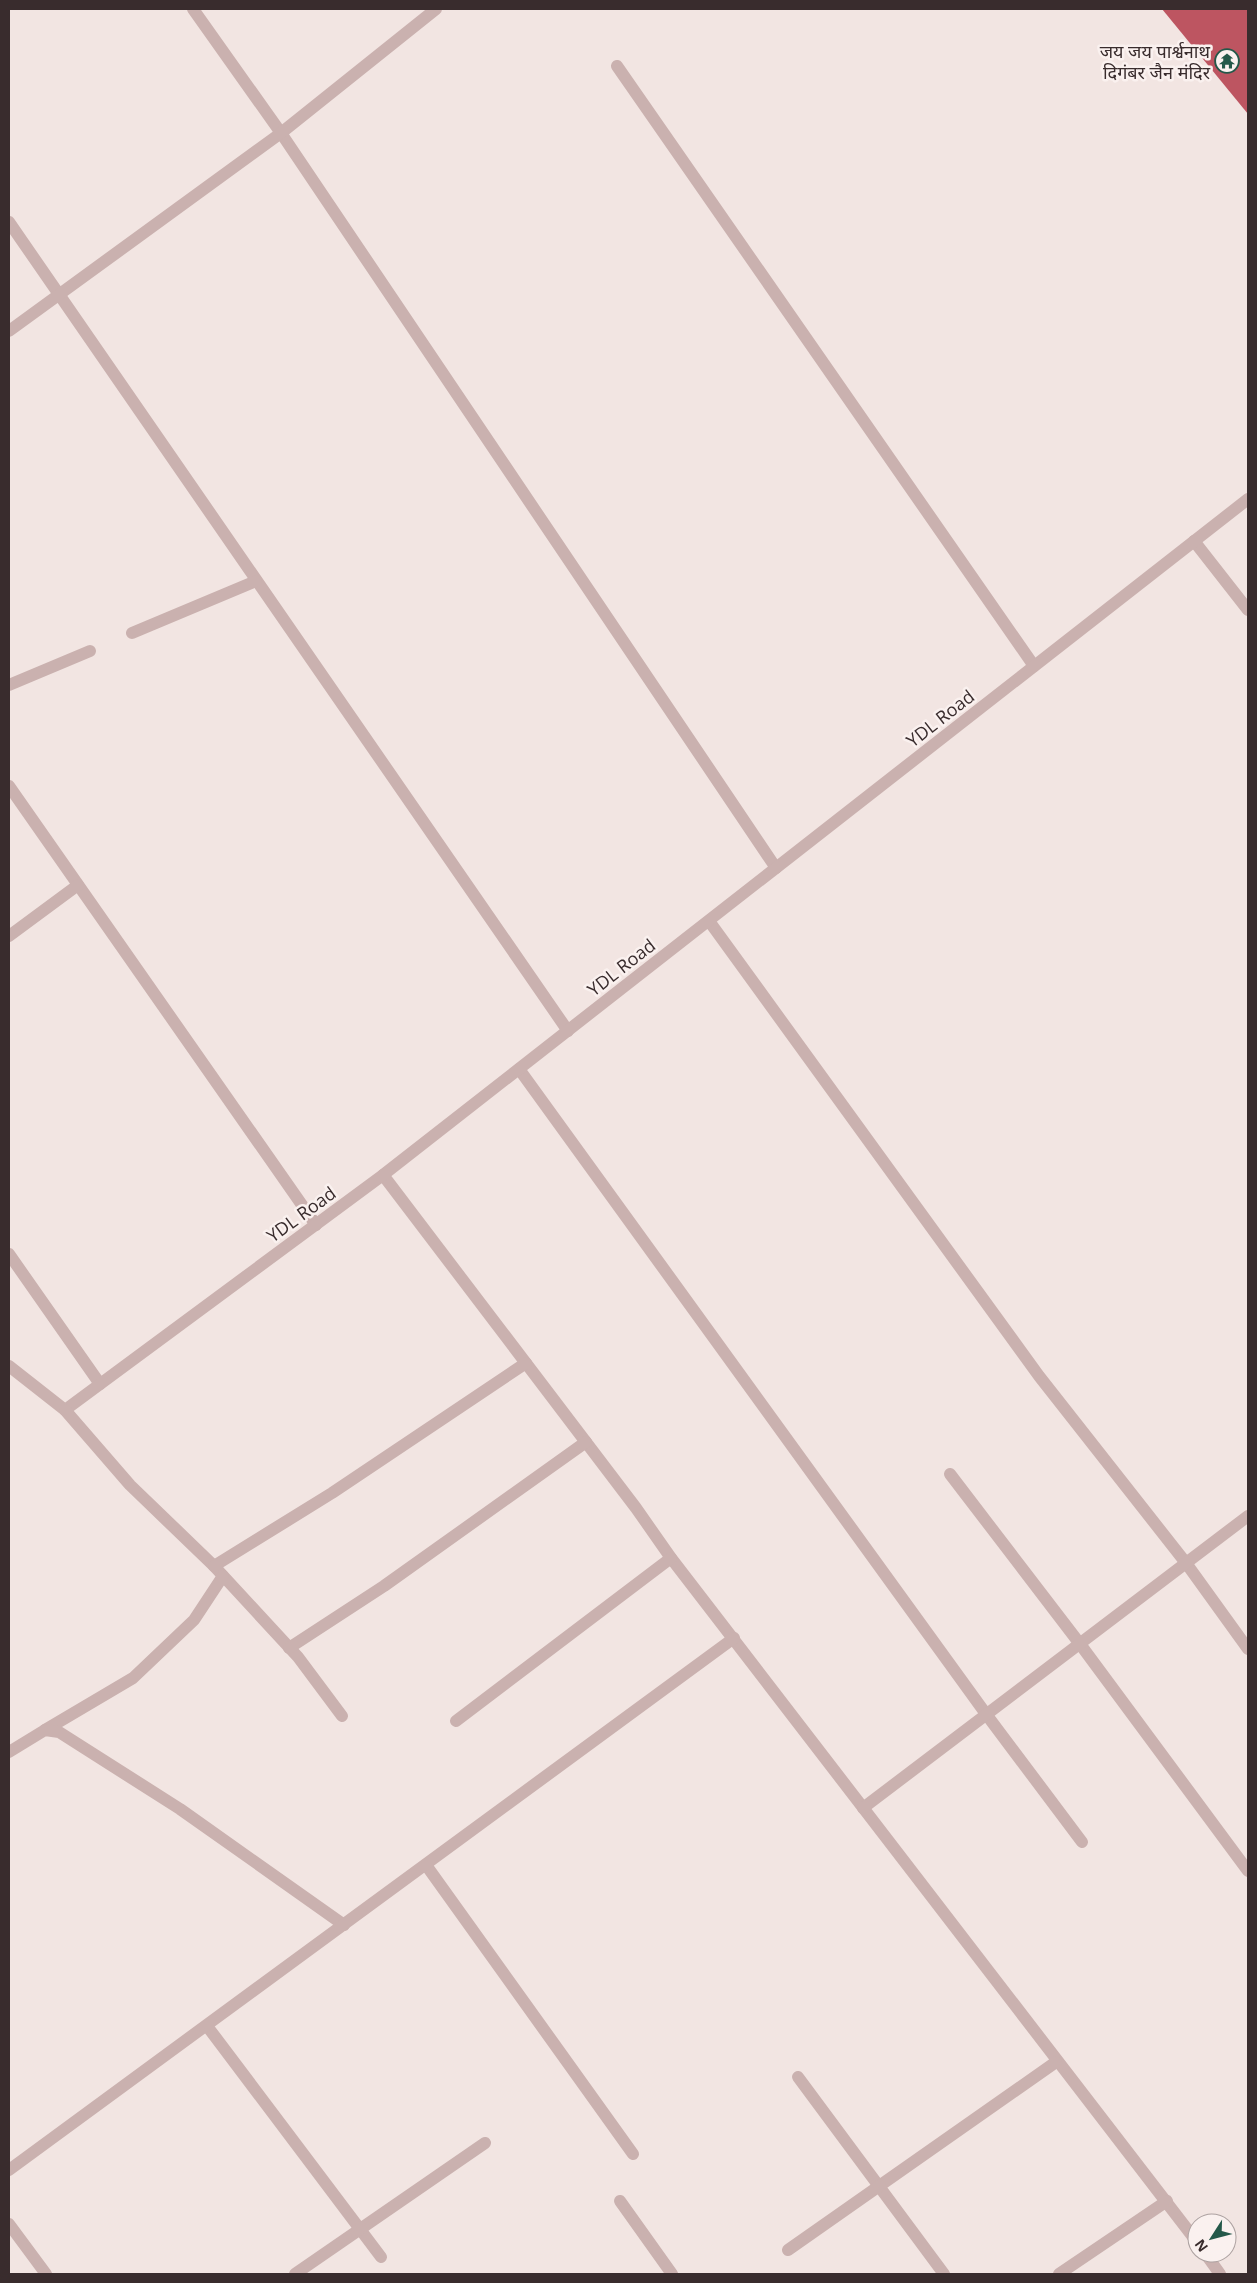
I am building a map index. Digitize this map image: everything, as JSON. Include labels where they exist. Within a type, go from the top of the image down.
[{"type":"street","points":[[193,9],[281,133],[776,868]]},
{"type":"street","points":[[9,331],[281,133],[436,9]]},
{"type":"street","points":[[617,66],[1034,666]]},
{"type":"street","points":[[9,222],[568,1031]]},
{"type":"street","name":"YDL Road","points":[[64,1410],[383,1176],[1248,499]]},
{"type":"street","points":[[1194,541],[1248,610]]},
{"type":"street","points":[[132,633],[256,581]]},
{"type":"street","points":[[9,685],[90,651]]},
{"type":"street","points":[[9,786],[316,1225]]},
{"type":"street","points":[[9,936],[78,885]]},
{"type":"street","points":[[709,921],[1039,1376],[1186,1564],[1248,1649]]},
{"type":"street","points":[[519,1069],[986,1714],[1082,1842]]},
{"type":"street","points":[[383,1176],[586,1442],[671,1558],[864,1808],[1056,2062],[1187,2229]]},
{"type":"street","points":[[9,1254],[100,1384]]},
{"type":"street","points":[[9,1752],[133,1678],[194,1620],[218,1571],[526,1363]]},
{"type":"street","points":[[9,1366],[64,1410],[130,1485],[218,1571],[289,1648],[342,1716]]},
{"type":"street","points":[[289,1648],[384,1586],[586,1442]]},
{"type":"street","points":[[950,1474],[1080,1644],[1248,1871]]},
{"type":"street","points":[[864,1808],[1248,1516]]},
{"type":"street","points":[[456,1721],[671,1558]]},
{"type":"street","points":[[9,2170],[734,1638]]},
{"type":"street","points":[[45,1730],[60,1732],[180,1809],[344,1925]]},
{"type":"street","points":[[426,1865],[633,2154]]},
{"type":"street","points":[[207,2026],[381,2257]]},
{"type":"street","points":[[788,2250],[878,2185],[1056,2062]]},
{"type":"street","points":[[798,2077],[944,2274]]},
{"type":"street","points":[[295,2274],[485,2143]]},
{"type":"street","points":[[620,2201],[672,2274]]},
{"type":"street","points":[[1059,2274],[1167,2202]]},
{"type":"street","points":[[9,2224],[46,2274]]},
{"type":"street","points":[[1212,2263],[1220,2274]]},
{"type":"building","name":"जय जय पार्श्वनाथ दिगंबर जैन मंदिर","points":[[1162,9],[1248,9],[1248,114]]},
{"type":"place","name":"जय जय पार्श्वनाथ दिगंबर जैन मंदिर","points":[[1227,61]]}]
